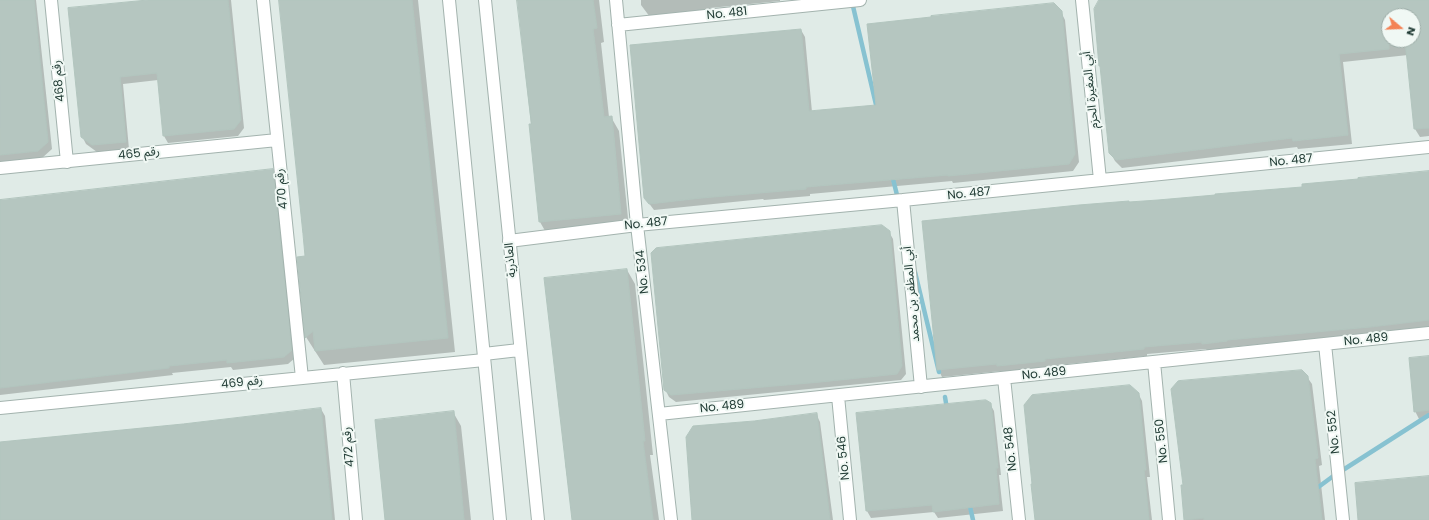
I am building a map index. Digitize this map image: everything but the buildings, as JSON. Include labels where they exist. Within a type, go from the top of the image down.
[{"type":"street","name":"رقم 468","points":[[51,0],[67,162]]},
{"type":"street","name":"رقم 470","points":[[262,0],[302,378]]},
{"type":"street","points":[[449,0],[500,520]]},
{"type":"street","name":"العاذرية","points":[[485,0],[519,350],[538,520]]},
{"type":"street","name":"No. 534","points":[[616,0],[637,225],[671,520]]},
{"type":"street","name":"No. 481","points":[[618,25],[795,4],[860,0]]},
{"type":"street","name":"أبي المغيرة الحزم","points":[[1082,0],[1100,180]]},
{"type":"street","name":"رقم 465","points":[[0,168],[277,140]]},
{"type":"street","name":"No. 487","points":[[509,241],[637,225],[1429,147]]},
{"type":"street","name":"أبي المظفر بن محمد","points":[[903,200],[920,387]]},
{"type":"street","name":"No. 489","points":[[659,414],[1429,333]]},
{"type":"street","name":"No. 552","points":[[1325,344],[1343,520]]},
{"type":"street","name":"رقم 469","points":[[0,408],[302,378],[484,357],[519,350]]},
{"type":"street","name":"No. 550","points":[[1154,362],[1169,520]]},
{"type":"street","name":"رقم 472","points":[[343,373],[356,520]]},
{"type":"street","name":"No. 548","points":[[1004,378],[1019,520]]},
{"type":"street","name":"No. 546","points":[[838,396],[850,520]]},
{"type":"waterway","points":[[852,2],[877,109]]},
{"type":"waterway","points":[[892,175],[898,199]]},
{"type":"waterway","points":[[915,272],[939,372]]},
{"type":"waterway","points":[[945,397],[947,409]]},
{"type":"waterway","points":[[1313,491],[1332,477],[1429,415]]},
{"type":"waterway","points":[[969,502],[973,520]]}]
